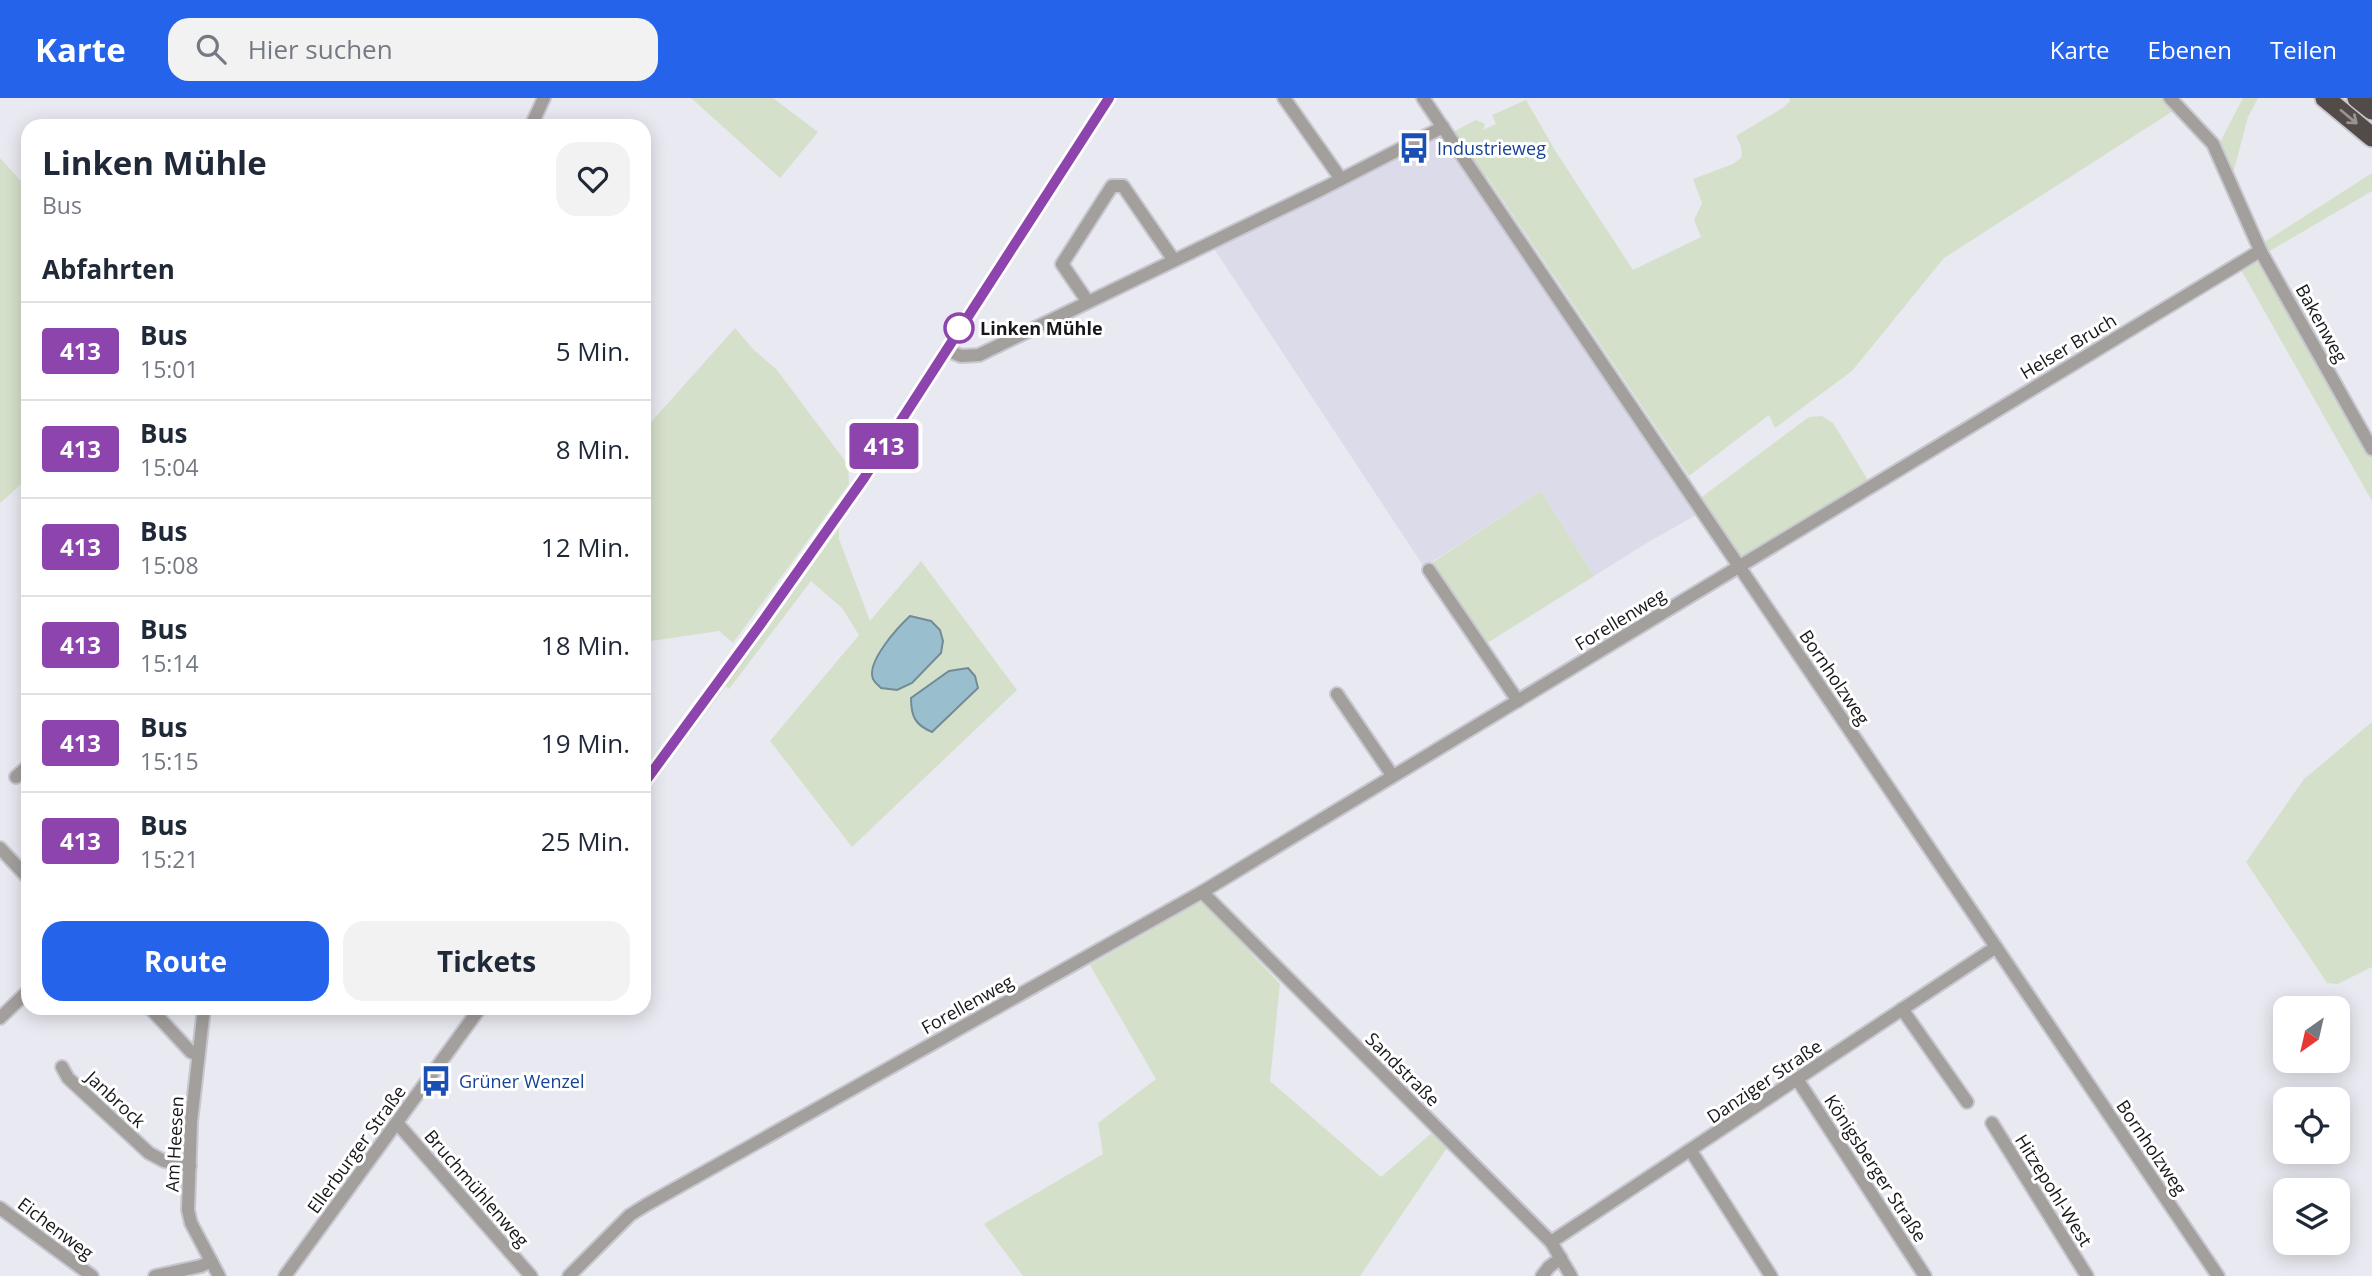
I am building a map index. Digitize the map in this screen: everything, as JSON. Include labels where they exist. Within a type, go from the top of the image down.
[{"type":"highway","points":[[2325,98],[2372,137]]},
{"type":"highway","points":[[2357,98],[2372,110]]},
{"type":"street","points":[[534,119],[544,98]]},
{"type":"street","points":[[651,769],[864,478],[1109,98]]},
{"type":"street","points":[[1284,98],[1341,179]]},
{"type":"street","name":"Bornholzweg","points":[[1423,98],[2218,1276]]},
{"type":"street","points":[[2170,98],[2213,144],[2261,252]]},
{"type":"street","points":[[946,350],[961,356],[979,355],[1443,127]]},
{"type":"street","points":[[1088,302],[1062,264],[1112,186],[1124,186],[1173,259]]},
{"type":"street","name":"Bakenweg","points":[[2261,252],[2372,449]]},
{"type":"street","name":"Helser Bruch","points":[[1740,567],[2261,252]]},
{"type":"street","name":"Forellenweg","points":[[569,1276],[630,1215],[646,1205],[1202,892],[1740,567]]},
{"type":"street","points":[[1429,570],[1518,701]]},
{"type":"street","points":[[1336,694],[1392,775]]},
{"type":"street","points":[[16,777],[21,772]]},
{"type":"street","points":[[0,848],[21,870]]},
{"type":"street","name":"Sandstraße","points":[[1202,892],[1551,1242],[1571,1276]]},
{"type":"street","name":"Danziger Straße","points":[[1551,1242],[1996,947]]},
{"type":"street","points":[[0,1018],[21,998]]},
{"type":"street","points":[[1902,1009],[1967,1102]]},
{"type":"street","points":[[157,1015],[191,1052],[198,1055]]},
{"type":"street","name":"Am Heesen","points":[[203,1015],[191,1122],[190,1216],[219,1276]]},
{"type":"street","name":"Ellerburger Straße","points":[[285,1276],[475,1015]]},
{"type":"street","name":"Janbrock","points":[[62,1067],[68,1078],[149,1153],[164,1160],[190,1166]]},
{"type":"street","name":"Königsberger Straße","points":[[1797,1079],[1925,1276]]},
{"type":"street","name":"Bruchmühlenweg","points":[[397,1123],[531,1276]]},
{"type":"street","name":"Hitzepohl-West","points":[[1992,1123],[2087,1276]]},
{"type":"street","points":[[1691,1151],[1767,1275]]},
{"type":"street","name":"Eichenweg","points":[[0,1208],[92,1276]]},
{"type":"street","points":[[1542,1276],[1549,1266],[1561,1258]]},
{"type":"street","points":[[155,1276],[201,1266],[211,1261]]},
{"type":"shaded area","points":[[1441,140],[1455,155],[1698,514],[1594,576],[1541,491],[1424,567],[1213,247],[1423,142]]},
{"type":"green space","points":[[691,98],[773,98],[818,132],[780,178]]},
{"type":"green space","points":[[1789,98],[2162,98],[2173,111],[1944,258],[1852,371],[1775,428],[1769,415],[1689,476],[1487,177],[1482,178],[1453,132],[1476,120],[1485,124],[1483,130],[1496,124],[1492,115],[1526,100],[1556,152],[1633,270],[1701,237],[1694,220],[1702,203],[1693,179],[1733,164],[1742,157],[1736,136],[1784,107],[1790,101]]},
{"type":"green space","points":[[2243,98],[2258,98],[2248,117],[2232,177],[2217,148]]},
{"type":"green space","points":[[0,158],[21,181],[21,484],[0,503]]},
{"type":"green space","points":[[2372,173],[2372,191],[2268,252],[2263,243]]},
{"type":"green space","points":[[2259,256],[2372,458],[2372,501],[2240,268]]},
{"type":"green space","points":[[735,328],[753,349],[777,370],[848,465],[849,484],[733,643],[719,631],[651,641],[651,422]]},
{"type":"green space","points":[[1822,416],[1833,423],[1869,482],[1745,557],[1737,555],[1699,499],[1809,417]]},
{"type":"green space","points":[[1541,491],[1594,576],[1484,645],[1430,564]]},
{"type":"green space","points":[[839,528],[839,539],[870,621],[921,561],[1017,690],[852,847],[770,741],[859,635],[842,608],[811,581],[729,689],[724,684]]},
{"type":"green space","points":[[2372,722],[2372,967],[2338,984],[2327,983],[2246,862],[2304,779]]},
{"type":"green space","points":[[1202,901],[1280,984],[1270,1081],[1381,1177],[1434,1131],[1449,1145],[1360,1276],[1023,1276],[984,1224],[1103,1154],[1098,1123],[1156,1079],[1090,965]]},
{"type":"water","points":[[910,616],[931,621],[940,630],[943,641],[941,653],[912,683],[897,690],[881,688],[873,679],[872,672],[878,654]]},
{"type":"water","points":[[968,668],[975,676],[978,688],[932,732],[918,723],[913,715],[911,698],[949,671]]},
{"type":"bus line","name":"413","points":[[651,773],[864,478],[1109,98]]},
{"type":"place","name":"Industrieweg","points":[[1414,148]]},
{"type":"place","name":"Linken Mühle","points":[[959,328]]},
{"type":"place","name":"Grüner Wenzel","points":[[436,1081]]}]
